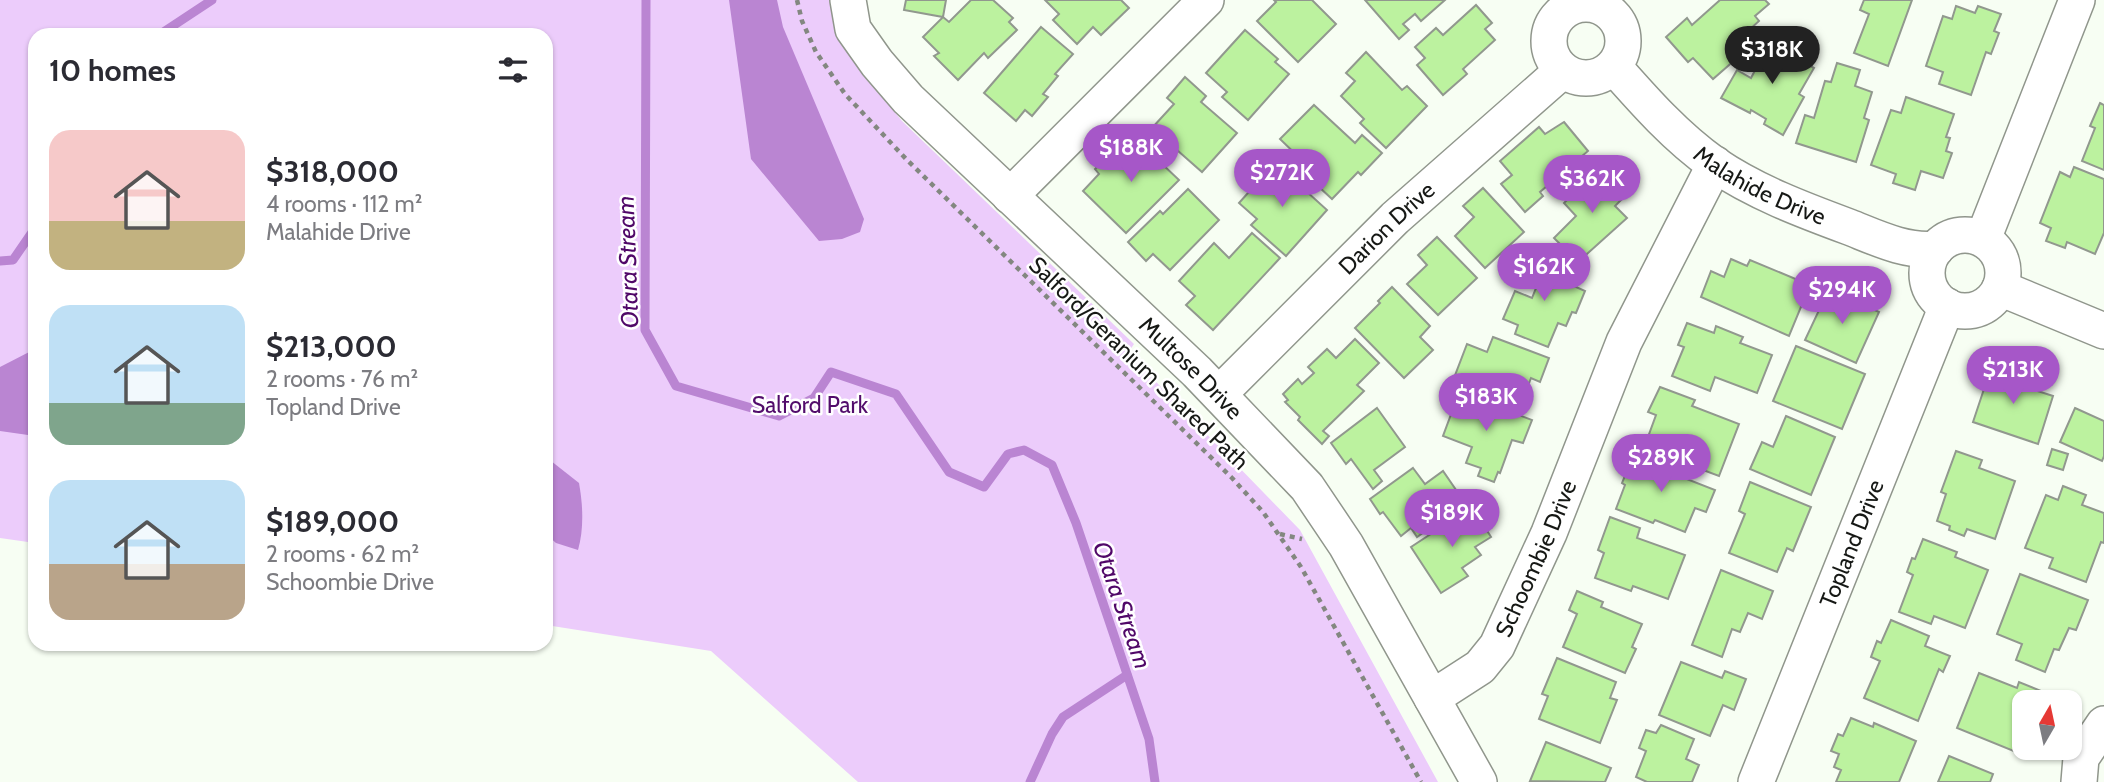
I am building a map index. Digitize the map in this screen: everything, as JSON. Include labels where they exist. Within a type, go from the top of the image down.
[{"type":"street","name":"Multose Drive","points":[[848,0],[853,29],[877,63],[908,99],[1219,394],[1307,487],[1346,545],[1479,782]]},
{"type":"street","points":[[1010,196],[1206,0]]},
{"type":"street","points":[[1983,239],[2077,0]]},
{"type":"street","points":[[1580,4],[1624,8],[1623,50],[1615,68],[1593,78],[1581,79],[1562,71],[1551,56],[1548,43],[1553,22],[1551,8],[1569,8],[1580,4]]},
{"type":"street","name":"Malahide Drive","points":[[1615,68],[1651,110],[1715,164],[1783,201],[1872,236],[1918,251],[1936,249]]},
{"type":"street","name":"Darion Drive","points":[[1219,394],[1395,218],[1562,71]]},
{"type":"street","name":"Schoombie Drive","points":[[1432,698],[1480,667],[1497,646],[1549,533],[1624,342],[1715,164]]},
{"type":"street","points":[[1973,236],[1993,246],[1999,255],[2003,278],[1993,299],[1971,310],[1958,310],[1947,306],[1932,290],[1928,280],[1930,259],[1936,249],[1953,237],[1973,236]]},
{"type":"street","points":[[2000,288],[2104,331]]},
{"type":"street","name":"Topland Drive","points":[[1756,782],[1947,306]]},
{"type":"street","points":[[2079,782],[2081,758],[2104,724]]},
{"type":"path","name":"Salford/Geranium Shared Path","points":[[797,0],[802,21],[816,52],[845,94],[907,160],[1232,478],[1263,512],[1301,567],[1421,782]]},
{"type":"green space","name":"Salford Park","points":[[0,0],[834,0],[846,46],[867,78],[902,121],[1134,344],[1128,353],[1300,530],[1438,782],[858,782],[711,651],[553,626],[553,28],[28,28],[28,542],[0,538]]},
{"type":"shaded area","points":[[729,0],[777,0],[783,27],[864,219],[860,232],[842,239],[819,241],[751,159]]},
{"type":"shaded area","points":[[28,353],[28,435],[0,431],[0,367]]},
{"type":"shaded area","points":[[553,463],[579,483],[582,517],[578,550],[553,540]]},
{"type":"building","points":[[906,0],[946,0],[943,17],[904,10]]},
{"type":"building","points":[[971,0],[993,0],[1013,18],[1009,22],[1017,30],[988,58],[984,53],[958,80],[934,56],[939,53],[923,37],[943,17],[949,22]]},
{"type":"building","points":[[1045,0],[1121,0],[1129,8],[1101,35],[1093,27],[1077,44],[1053,20],[1059,14]]},
{"type":"building","points":[[1274,0],[1312,0],[1336,24],[1298,62],[1257,21],[1276,2]]},
{"type":"building","points":[[1365,0],[1445,0],[1421,21],[1415,14],[1403,24],[1409,30],[1399,39]]},
{"type":"building","points":[[1720,0],[1765,0],[1769,4],[1755,16],[1759,21],[1735,43],[1744,52],[1713,79],[1693,58],[1688,62],[1666,37],[1687,18],[1692,25]]},
{"type":"building","points":[[1864,0],[1912,0],[1888,66],[1854,53],[1869,14],[1860,10]]},
{"type":"building","points":[[1476,5],[1492,23],[1485,29],[1495,40],[1463,69],[1467,74],[1443,95],[1417,65],[1425,58],[1415,47],[1436,28],[1443,35]]},
{"type":"building","points":[[1956,6],[1975,13],[1978,6],[2001,14],[1994,31],[1999,33],[1991,54],[1986,52],[1971,95],[1939,84],[1943,72],[1926,66],[1943,16],[1952,19]]},
{"type":"building","points":[[1041,27],[1073,54],[1055,74],[1058,76],[1043,94],[1048,97],[1032,116],[1025,110],[1016,121],[984,93]]},
{"type":"building","points":[[1245,30],[1278,59],[1275,62],[1289,74],[1248,120],[1222,97],[1227,92],[1206,73]]},
{"type":"building","points":[[1773,36],[1794,47],[1790,55],[1814,68],[1799,94],[1804,97],[1783,135],[1764,124],[1766,119],[1751,110],[1750,113],[1721,98],[1737,70],[1751,78]]},
{"type":"building","points":[[1366,52],[1402,90],[1407,86],[1427,106],[1386,148],[1360,123],[1364,119],[1341,96],[1355,81],[1346,73]]},
{"type":"building","points":[[1837,63],[1860,70],[1855,86],[1872,92],[1864,118],[1869,120],[1856,162],[1796,143],[1805,115],[1814,118],[1825,81],[1831,82]]},
{"type":"building","points":[[1185,77],[1206,96],[1201,102],[1237,133],[1202,172],[1152,128],[1174,104],[1167,98]]},
{"type":"building","points":[[1906,97],[1954,114],[1946,137],[1950,138],[1946,151],[1952,153],[1943,178],[1921,171],[1915,190],[1893,183],[1896,174],[1871,165],[1891,110],[1901,113]]},
{"type":"building","points":[[2100,103],[2104,105],[2104,170],[2082,161],[2095,128],[2090,126]]},
{"type":"building","points":[[1314,105],[1355,143],[1362,135],[1382,153],[1361,175],[1358,172],[1332,199],[1303,172],[1309,167],[1280,139]]},
{"type":"building","points":[[1564,122],[1588,151],[1540,192],[1543,196],[1525,212],[1501,184],[1512,175],[1500,161],[1539,127],[1545,134]]},
{"type":"building","points":[[1141,135],[1165,159],[1161,163],[1179,180],[1126,233],[1083,191],[1099,174],[1095,169],[1109,155],[1116,161]]},
{"type":"building","points":[[1275,163],[1327,210],[1286,256],[1251,225],[1257,219],[1239,203]]},
{"type":"building","points":[[2074,167],[2104,179],[2104,233],[2095,254],[2067,242],[2065,248],[2046,241],[2051,228],[2040,223],[2060,172],[2070,177]]},
{"type":"building","points":[[1600,168],[1627,194],[1615,206],[1627,218],[1578,262],[1554,238],[1576,216],[1564,203]]},
{"type":"building","points":[[1483,188],[1524,232],[1485,268],[1455,236],[1474,217],[1463,206]]},
{"type":"building","points":[[1188,189],[1219,220],[1170,270],[1153,254],[1146,261],[1128,242],[1160,211],[1163,214]]},
{"type":"building","points":[[1252,233],[1280,258],[1213,330],[1186,305],[1195,296],[1179,281],[1214,243],[1229,258]]},
{"type":"building","points":[[1437,237],[1477,278],[1438,315],[1407,284],[1427,265],[1418,255]]},
{"type":"building","points":[[1549,257],[1572,267],[1565,282],[1585,291],[1576,313],[1572,312],[1566,326],[1558,323],[1548,347],[1515,334],[1518,325],[1503,319],[1515,291],[1532,298],[1536,288],[1522,283],[1530,264],[1544,270]]},
{"type":"building","points":[[1731,259],[1747,266],[1750,260],[1810,285],[1789,336],[1701,297],[1711,271],[1724,277]]},
{"type":"building","points":[[1392,287],[1430,326],[1420,337],[1433,350],[1404,378],[1355,328]]},
{"type":"building","points":[[1829,289],[1879,312],[1856,363],[1805,340]]},
{"type":"building","points":[[1687,323],[1714,333],[1716,326],[1743,337],[1740,343],[1772,355],[1757,393],[1715,377],[1710,391],[1672,376],[1684,347],[1678,345]]},
{"type":"building","points":[[1493,337],[1549,358],[1540,382],[1531,378],[1521,404],[1454,378],[1467,344],[1487,352]]},
{"type":"building","points":[[1355,339],[1379,363],[1357,385],[1364,391],[1323,431],[1329,436],[1322,444],[1298,420],[1300,417],[1285,402],[1288,400],[1283,394],[1298,379],[1302,384],[1314,373],[1308,367],[1327,349],[1336,358]]},
{"type":"building","points":[[1796,346],[1865,374],[1842,429],[1773,401]]},
{"type":"building","points":[[1991,368],[2008,374],[2009,369],[2025,375],[2022,386],[2053,396],[2038,444],[1973,422]]},
{"type":"building","points":[[1660,387],[1695,400],[1692,406],[1739,424],[1719,476],[1644,448],[1656,415],[1648,412]]},
{"type":"building","points":[[1459,393],[1532,420],[1523,443],[1512,440],[1494,482],[1478,476],[1481,468],[1466,463],[1472,447],[1443,436]]},
{"type":"building","points":[[1377,408],[1405,447],[1374,470],[1382,481],[1373,489],[1351,459],[1346,464],[1331,443]]},
{"type":"building","points":[[2075,408],[2104,421],[2102,461],[2060,442]]},
{"type":"building","points":[[1786,416],[1835,437],[1811,495],[1750,469],[1762,442],[1773,447]]},
{"type":"building","points":[[2052,449],[2068,454],[2063,470],[2047,465]]},
{"type":"building","points":[[1635,451],[1664,463],[1661,469],[1715,490],[1706,512],[1695,508],[1685,532],[1616,509],[1625,485],[1622,483]]},
{"type":"building","points":[[1956,451],[1982,460],[1979,468],[2015,481],[1995,539],[1967,529],[1964,536],[1937,521],[1946,494],[1941,492]]},
{"type":"building","points":[[1413,468],[1425,484],[1443,471],[1465,503],[1417,537],[1411,528],[1401,536],[1370,499]]},
{"type":"building","points":[[1750,482],[1811,507],[1793,551],[1787,548],[1777,572],[1729,553],[1745,514],[1739,511]]},
{"type":"building","points":[[2063,486],[2086,495],[2082,505],[2104,513],[2104,543],[2101,542],[2086,582],[2049,568],[2053,558],[2025,548],[2046,495],[2058,500]]},
{"type":"building","points":[[1472,507],[1491,537],[1475,547],[1481,555],[1462,568],[1468,576],[1441,593],[1411,547]]},
{"type":"building","points":[[1610,517],[1640,528],[1637,538],[1685,555],[1668,599],[1633,586],[1631,591],[1595,578],[1604,553],[1598,550]]},
{"type":"building","points":[[1923,539],[1957,552],[1955,557],[1988,570],[1965,628],[1934,616],[1931,624],[1899,612],[1913,575],[1907,572]]},
{"type":"building","points":[[1721,570],[1773,591],[1762,619],[1748,613],[1740,632],[1732,629],[1722,657],[1692,645]]},
{"type":"building","points":[[2020,574],[2088,600],[2076,630],[2069,628],[2059,650],[2054,649],[2045,672],[2016,660],[2022,644],[1997,634]]},
{"type":"building","points":[[1577,591],[1603,602],[1601,607],[1642,624],[1632,647],[1636,649],[1625,673],[1563,647],[1577,614],[1569,610]]},
{"type":"building","points":[[1891,620],[1929,636],[1925,646],[1950,656],[1943,672],[1939,669],[1918,721],[1864,698],[1880,661],[1871,657],[1877,641],[1881,643]]},
{"type":"building","points":[[1557,658],[1616,682],[1610,698],[1617,700],[1600,743],[1539,719],[1548,696],[1542,694]]},
{"type":"building","points":[[1681,662],[1722,678],[1725,671],[1746,679],[1734,710],[1723,705],[1710,736],[1659,715]]},
{"type":"building","points":[[1979,673],[2017,688],[2019,682],[2039,690],[2012,690],[2012,750],[1957,728]]},
{"type":"building","points":[[1851,718],[1873,727],[1874,723],[1916,741],[1899,782],[1836,782],[1841,770],[1834,767],[1839,754],[1831,751],[1838,734],[1843,736]]},
{"type":"building","points":[[1661,725],[1694,739],[1686,759],[1699,765],[1692,782],[1647,782],[1636,777],[1646,751],[1639,748],[1646,730],[1656,733]]},
{"type":"building","points":[[1546,742],[1611,768],[1605,782],[1530,781]]},
{"type":"building","points":[[1949,756],[1993,774],[1990,782],[1938,782]]},
{"type":"waterway","name":"Otara Stream","points":[[170,28],[212,0]]},
{"type":"waterway","name":"Otara Stream","points":[[646,0],[645,330],[676,386],[779,416],[814,398],[831,372],[896,394],[949,472],[984,487],[1008,454],[1024,450],[1052,465],[1076,523],[1149,739],[1155,782]]},
{"type":"waterway","name":"Otara Stream","points":[[0,261],[13,260],[28,238]]},
{"type":"waterway","points":[[1030,782],[1052,734],[1063,717],[1127,675]]}]
